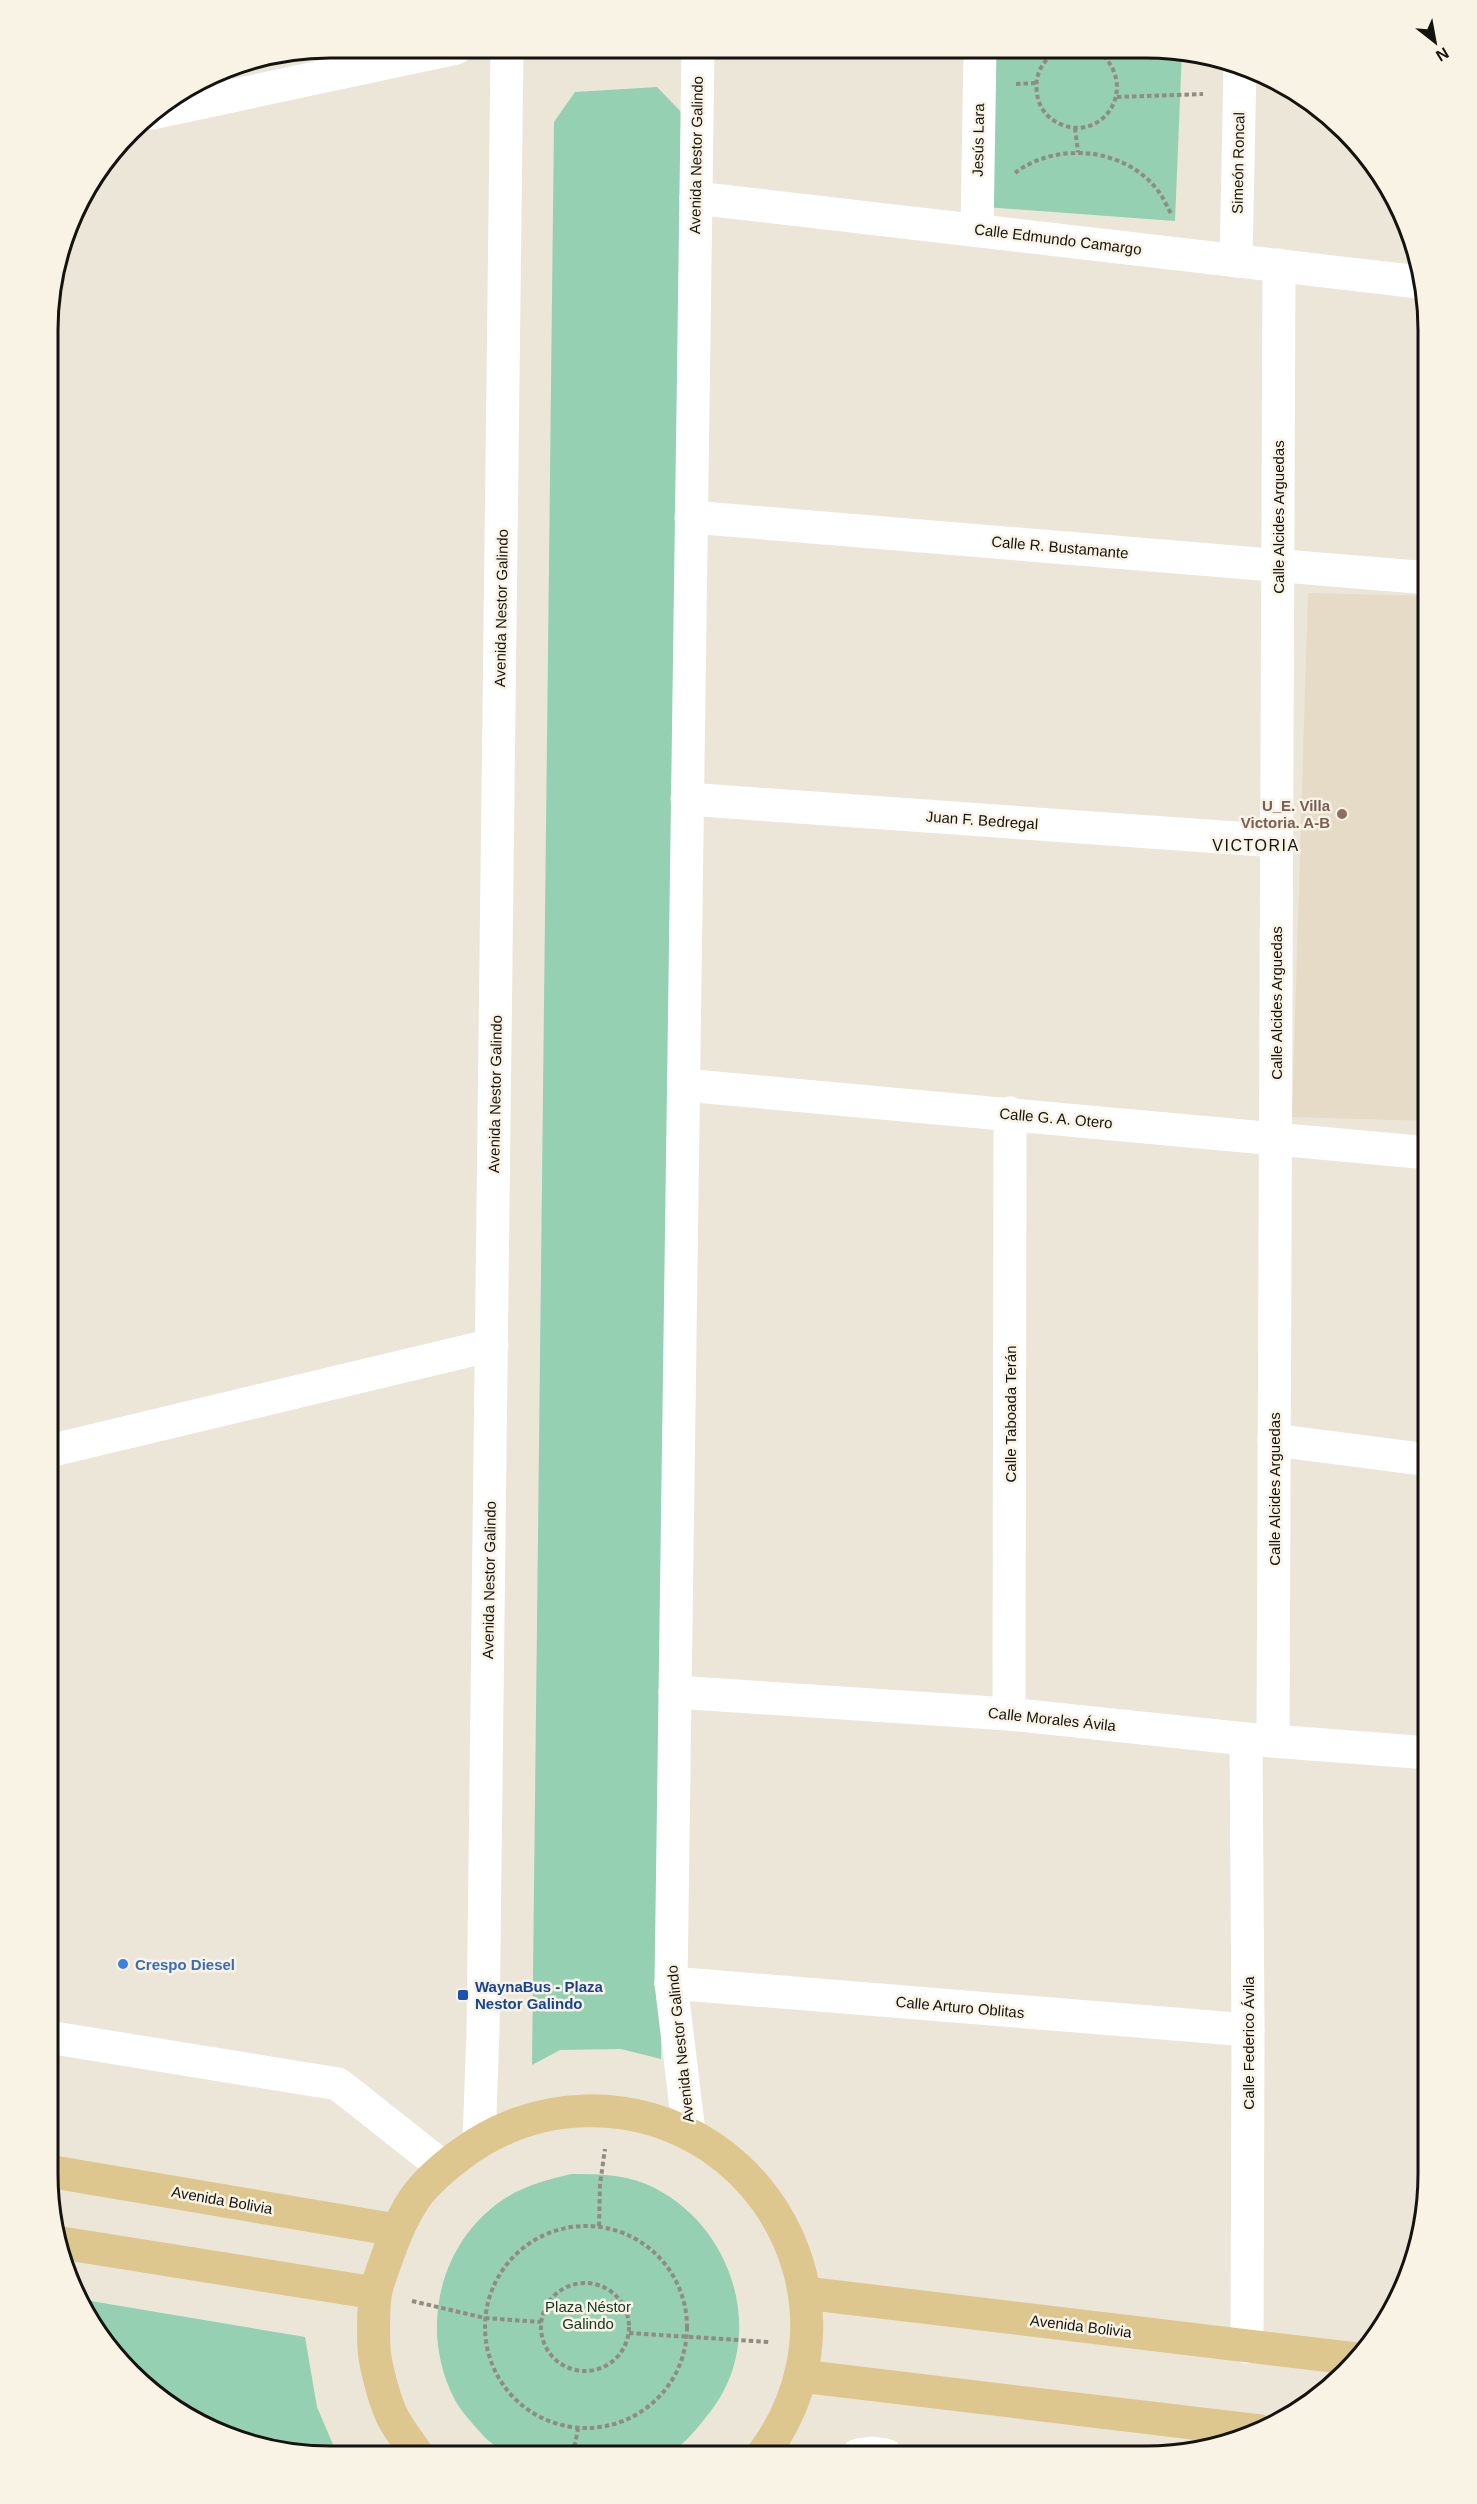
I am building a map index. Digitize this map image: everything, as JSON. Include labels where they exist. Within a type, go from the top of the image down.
[{"type":"main road","points":[[412,2446],[393,2417],[374,2356],[375,2293],[396,2230],[416,2196],[443,2167],[479,2140],[520,2121],[565,2111],[610,2110],[651,2118],[689,2132],[732,2161],[766,2198],[792,2243],[805,2293],[807,2344],[801,2376],[791,2408],[769,2446]]},
{"type":"main road","name":"Avenida Bolivia","points":[[58,2173],[396,2230]]},
{"type":"main road","points":[[68,2244],[375,2293]]},
{"type":"main road","name":"Avenida Bolivia","points":[[805,2293],[1347,2358]]},
{"type":"main road","points":[[801,2376],[1241,2429]]},
{"type":"street","points":[[190,97],[220,85],[392,58]]},
{"type":"street","name":"Avenida Nestor Galindo","points":[[479,2140],[483,2031],[507,58]]},
{"type":"street","name":"Avenida Nestor Galindo","points":[[689,2132],[671,1983],[698,58]]},
{"type":"street","name":"Jesús Lara","points":[[977,230],[980,58]]},
{"type":"street","name":"Simeón Roncal","points":[[1236,261],[1240,80]]},
{"type":"street","name":"Calle Edmundo Camargo","points":[[696,198],[1414,281]]},
{"type":"street","name":"Calle Alcides Arguedas","points":[[1260,1740],[1274,1440],[1279,265]]},
{"type":"street","name":"Calle R. Bustamante","points":[[691,517],[1418,577]]},
{"type":"street","name":"Juan F. Bedregal","points":[[687,799],[1277,841]]},
{"type":"street","name":"Calle G. A. Otero","points":[[684,1085],[1010,1113],[1418,1153]]},
{"type":"street","name":"Calle Taboada Terán","points":[[1009,1714],[1010,1113]]},
{"type":"street","points":[[58,1449],[492,1345]]},
{"type":"street","points":[[1274,1440],[1418,1459]]},
{"type":"street","name":"Calle Morales Ávila","points":[[675,1692],[1009,1714],[1260,1740],[1418,1752]]},
{"type":"street","name":"Calle Federico Ávila","points":[[1247,2347],[1248,2030],[1260,1740]]},
{"type":"street","name":"Calle Arturo Oblitas","points":[[671,1983],[1248,2030]]},
{"type":"street","points":[[58,2039],[338,2084],[443,2167]]},
{"type":"path","points":[[1047,58],[1039,70],[1036,83],[1037,96],[1042,109],[1050,118],[1062,125],[1075,128],[1089,126],[1101,120],[1112,110],[1119,83],[1115,69],[1107,58]]},
{"type":"path","points":[[1117,97],[1180,93],[1240,80]]},
{"type":"path","points":[[1075,128],[1078,152]]},
{"type":"path","points":[[1009,178],[1023,167],[1049,156],[1078,152],[1109,157],[1138,171],[1161,194],[1175,221]]},
{"type":"path","points":[[599,2226],[600,2184],[610,2110]]},
{"type":"path","points":[[599,2226],[629,2235],[656,2252],[675,2277],[686,2306],[688,2338],[680,2368],[663,2395],[639,2415],[609,2427],[578,2429],[546,2421],[519,2404],[499,2380],[486,2350],[485,2318],[493,2286],[511,2259],[537,2239],[567,2228],[599,2226]]},
{"type":"path","points":[[576,2283],[591,2283],[616,2294],[629,2318],[629,2333],[624,2347],[615,2360],[602,2368],[572,2369],[558,2362],[548,2352],[542,2338],[541,2322],[552,2297],[576,2283]]},
{"type":"path","points":[[375,2293],[485,2318],[541,2322]]},
{"type":"path","points":[[629,2333],[807,2344]]},
{"type":"path","points":[[575,2446],[578,2429]]},
{"type":"shaded area","points":[[1308,593],[1418,596],[1418,1121],[1292,1117]]},
{"type":"green space","points":[[991,58],[1146,58],[1182,61],[1175,221],[985,207]]},
{"type":"green space","points":[[657,87],[684,115],[661,2059],[621,2049],[560,2050],[532,2065],[554,122],[575,92]]},
{"type":"green space","name":"Plaza Néstor Galindo","points":[[571,2174],[618,2176],[646,2184],[677,2202],[702,2226],[721,2255],[734,2287],[739,2320],[737,2354],[726,2387],[706,2417],[679,2446],[496,2446],[463,2413],[455,2400],[444,2374],[438,2346],[437,2319],[441,2292],[449,2265],[462,2241],[479,2219],[517,2191]]},
{"type":"green space","points":[[90,2301],[305,2337],[317,2407],[334,2446],[277,2440],[226,2425],[179,2400],[151,2378],[126,2353],[104,2325]]},
{"type":"place","name":"U_E. Villa Victoria. A-B","points":[[1342,814]]},
{"type":"place","name":"Crespo Diesel","points":[[123,1964]]},
{"type":"place","name":"WaynaBus - Plaza Nestor Galindo","points":[[463,1995]]},
{"type":"district","name":"VICTORIA","points":[[1256,845]]}]
